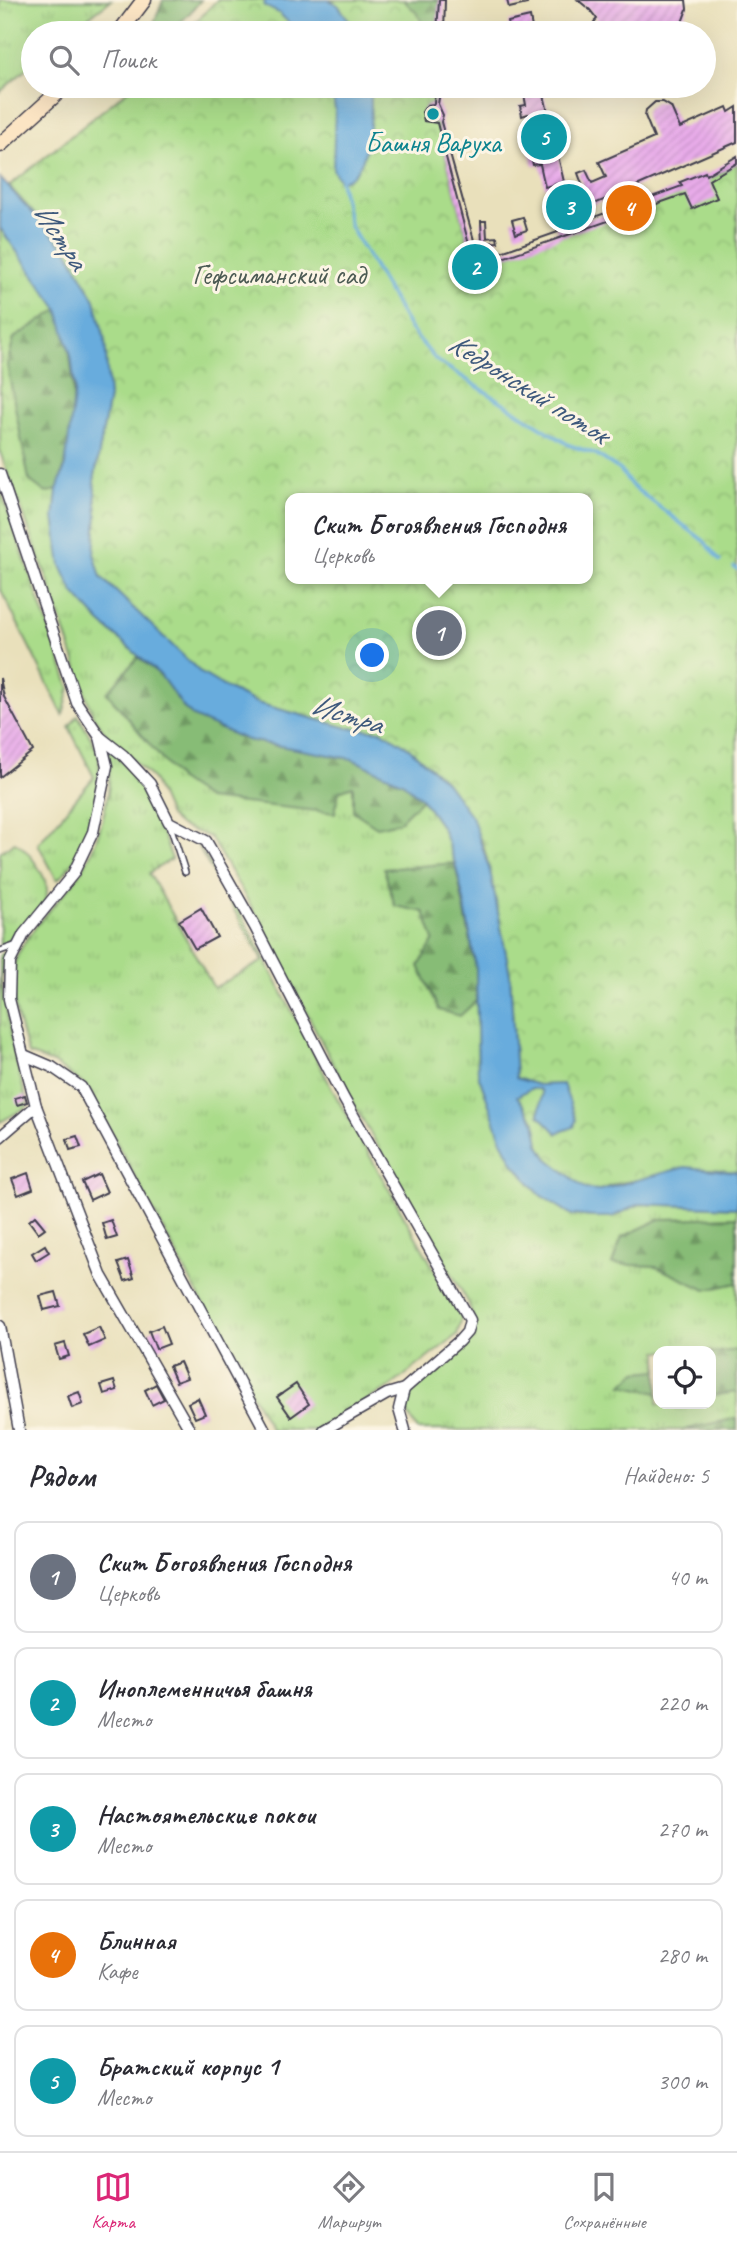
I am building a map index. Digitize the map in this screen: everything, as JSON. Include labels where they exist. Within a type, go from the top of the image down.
[{"type":"main road","points":[[128,21],[144,0]]},
{"type":"main road","points":[[4,142],[52,98]]},
{"type":"street","points":[[0,474],[77,703],[100,737],[123,755],[150,784],[169,822],[206,841],[255,927],[344,1100],[470,1320],[467,1332],[459,1341],[404,1389],[387,1394],[324,1430]]},
{"type":"street","points":[[100,737],[107,766],[93,832],[73,874],[24,934],[10,962],[9,999],[36,1106],[101,1275],[190,1430]]},
{"type":"street","points":[[24,1055],[52,1067],[81,1087],[265,1430]]},
{"type":"street","points":[[0,1137],[36,1106]]},
{"type":"street","points":[[0,1326],[19,1430]]},
{"type":"street","points":[[404,1389],[399,1409],[405,1430]]},
{"type":"lane","points":[[169,822],[184,872]]},
{"type":"lane","points":[[0,951],[20,943]]},
{"type":"green space","points":[[0,0],[111,0],[84,21],[21,21],[21,74],[0,92]]},
{"type":"green space","points":[[163,0],[201,0],[181,21],[155,21]]},
{"type":"green space","points":[[217,0],[403,0],[418,14],[421,21],[197,21]]},
{"type":"green space","points":[[329,0],[439,0],[438,21],[347,21]]},
{"type":"green space","name":"Гефсиманский сад","points":[[118,98],[434,98],[434,104],[427,105],[422,112],[425,121],[437,123],[472,256],[464,270],[468,279],[477,281],[484,276],[485,264],[709,180],[737,163],[737,1172],[711,1169],[619,1183],[600,1190],[586,1190],[547,1158],[539,1144],[535,1122],[517,1096],[530,1088],[539,1089],[542,1092],[539,1115],[557,1133],[563,1084],[538,1085],[516,1078],[510,974],[490,871],[483,844],[446,782],[409,748],[382,731],[348,728],[257,703],[201,673],[101,577],[94,554],[97,514],[94,481],[109,397],[95,300],[68,251],[9,186]]},
{"type":"green space","points":[[0,228],[59,309],[71,356],[75,388],[65,467],[57,490],[73,591],[100,622],[160,675],[195,718],[225,731],[352,759],[422,799],[442,828],[455,863],[476,968],[478,1074],[502,1140],[514,1164],[539,1194],[572,1215],[612,1217],[640,1204],[737,1208],[737,1430],[418,1430],[403,1406],[405,1394],[467,1339],[473,1324],[468,1302],[353,1103],[261,923],[210,837],[180,826],[169,816],[153,779],[109,737],[93,716],[49,583],[0,452]]},
{"type":"green space","points":[[59,309],[70,354],[72,423],[57,490],[46,493],[29,480],[7,365],[14,338]]},
{"type":"green space","points":[[0,489],[70,688],[63,715],[0,588]]},
{"type":"green space","points":[[138,657],[160,675],[184,708],[195,718],[247,740],[352,759],[404,783],[422,799],[399,822],[377,827],[353,811],[353,786],[339,791],[335,813],[207,799],[179,780],[107,693]]},
{"type":"green space","points":[[78,715],[98,754],[98,790],[84,841],[68,869],[57,880],[38,844],[94,777],[69,727]]},
{"type":"green space","points":[[107,746],[144,785],[172,859],[149,873],[214,988],[263,961],[197,845],[226,885],[337,1098],[462,1318],[457,1335],[391,1386],[315,1430],[271,1430],[86,1086],[53,1063],[28,1054],[14,1002],[13,970],[29,936],[73,883],[91,853],[107,798]]},
{"type":"green space","points":[[15,842],[32,858],[42,874],[46,883],[46,898],[26,924],[0,945],[0,852]]},
{"type":"green space","points":[[455,863],[476,968],[476,1001],[460,1016],[439,1010],[419,966],[434,940],[424,912],[395,906],[384,869]]},
{"type":"green space","points":[[9,951],[1,979],[14,1054],[27,1107],[0,1122],[0,955]]},
{"type":"green space","points":[[737,1217],[737,1283],[706,1290],[654,1266],[612,1264],[622,1237],[660,1219]]},
{"type":"green space","points":[[737,1350],[737,1392],[716,1395],[716,1352]]},
{"type":"green space","points":[[653,1370],[653,1392],[622,1385],[637,1372]]},
{"type":"green space","points":[[737,1418],[737,1430],[684,1430],[687,1429]]},
{"type":"water","points":[[265,0],[329,0],[338,5],[349,21],[287,21],[279,13],[264,6]]},
{"type":"water","points":[[333,98],[370,98],[370,126],[364,156],[350,177],[340,181],[333,170]]},
{"type":"water","points":[[0,178],[68,251],[95,300],[105,340],[109,397],[94,481],[97,514],[94,554],[101,577],[201,673],[257,703],[348,728],[382,731],[409,748],[446,782],[473,819],[490,871],[510,974],[516,1078],[538,1085],[563,1084],[576,1120],[574,1127],[557,1133],[539,1115],[542,1092],[539,1089],[530,1089],[517,1096],[535,1122],[539,1144],[547,1158],[586,1189],[600,1190],[685,1167],[737,1172],[737,1208],[640,1204],[612,1217],[594,1217],[572,1215],[539,1194],[514,1164],[502,1141],[478,1074],[476,968],[464,901],[455,863],[442,828],[422,799],[404,783],[352,759],[247,740],[195,718],[184,708],[160,675],[100,622],[73,592],[61,566],[54,518],[57,490],[65,467],[75,388],[71,356],[58,309],[0,228]]},
{"type":"building","points":[[439,0],[445,0],[444,21],[438,21]]},
{"type":"building","points":[[507,0],[526,0],[527,4],[509,8]]},
{"type":"building","points":[[578,0],[686,0],[687,9],[682,21],[595,21],[597,19]]},
{"type":"building","points":[[530,17],[531,21],[512,21]]},
{"type":"building","points":[[434,98],[439,98],[438,104],[443,115],[441,122],[477,251],[487,257],[558,232],[549,202],[583,187],[578,173],[586,170],[592,183],[606,177],[599,162],[654,138],[645,116],[646,110],[655,102],[663,102],[671,107],[680,128],[727,107],[729,112],[737,107],[737,142],[625,191],[630,205],[682,186],[680,182],[705,172],[706,175],[737,156],[737,163],[709,180],[717,198],[692,209],[685,194],[485,264],[484,276],[477,281],[468,279],[463,270],[472,256],[437,123],[424,121],[422,112],[427,105],[434,104]],"holes":[[[620,193],[625,206],[575,224],[573,213]]]},
{"type":"building","points":[[525,98],[545,98],[564,182],[545,187],[540,164],[533,165],[529,147],[535,145],[533,136],[526,137],[524,129],[531,127],[528,114],[522,116],[520,106],[526,105]]},
{"type":"building","points":[[523,217],[527,230],[516,234],[512,220]]},
{"type":"building","points":[[481,221],[486,221],[487,238],[497,237],[498,242],[482,243]]},
{"type":"building","points":[[448,623],[450,641],[430,644],[427,626]]},
{"type":"building","points":[[0,678],[4,697],[33,751],[0,777]]},
{"type":"building","points":[[201,908],[217,937],[195,949],[179,921]]},
{"type":"building","points":[[25,1095],[27,1102],[17,1105],[15,1098]]},
{"type":"building","points":[[77,1136],[81,1147],[70,1150],[67,1139]]},
{"type":"building","points":[[28,1173],[33,1189],[18,1195],[12,1179]]},
{"type":"building","points":[[99,1174],[107,1192],[90,1200],[82,1182]]},
{"type":"building","points":[[35,1216],[45,1228],[38,1233],[29,1221]]},
{"type":"building","points":[[111,1220],[117,1237],[107,1240],[102,1223]]},
{"type":"building","points":[[45,1245],[49,1252],[36,1260],[32,1253]]},
{"type":"building","points":[[128,1260],[134,1278],[125,1281],[118,1263]]},
{"type":"building","points":[[56,1292],[60,1306],[44,1310],[40,1296]]},
{"type":"building","points":[[162,1326],[169,1344],[156,1349],[149,1331]]},
{"type":"building","points":[[99,1327],[105,1340],[89,1347],[83,1334]]},
{"type":"building","points":[[65,1343],[69,1356],[59,1359],[55,1346]]},
{"type":"building","points":[[180,1362],[187,1378],[176,1382],[169,1366]]},
{"type":"building","points":[[114,1381],[117,1390],[104,1394],[101,1385]]},
{"type":"building","points":[[156,1384],[164,1399],[152,1405],[145,1390]]},
{"type":"building","points":[[296,1384],[309,1404],[291,1417],[277,1397]]},
{"type":"building","points":[[79,1392],[83,1404],[72,1408],[68,1396]]},
{"type":"building","points":[[198,1398],[205,1414],[195,1418],[188,1403]]},
{"type":"waterway","name":"Кедронский поток","points":[[340,181],[350,226],[411,330],[436,360],[569,445],[596,454],[620,470],[632,486],[704,541],[720,561]]},
{"type":"place","name":"Башня Варуха","points":[[433,114]]},
{"type":"place","name":"Братский корпус 1","points":[[544,137]]},
{"type":"place","name":"Настоятельские покои","points":[[569,207]]},
{"type":"place","name":"Блинная","points":[[629,208]]},
{"type":"place","name":"Иноплеменничья башня","points":[[475,267]]},
{"type":"place","name":"Скит Богоявления Господня","points":[[439,633]]},
{"type":"water label","name":"Истра","points":[[61,236]]},
{"type":"water label","name":"Истра","points":[[347,714]]}]
